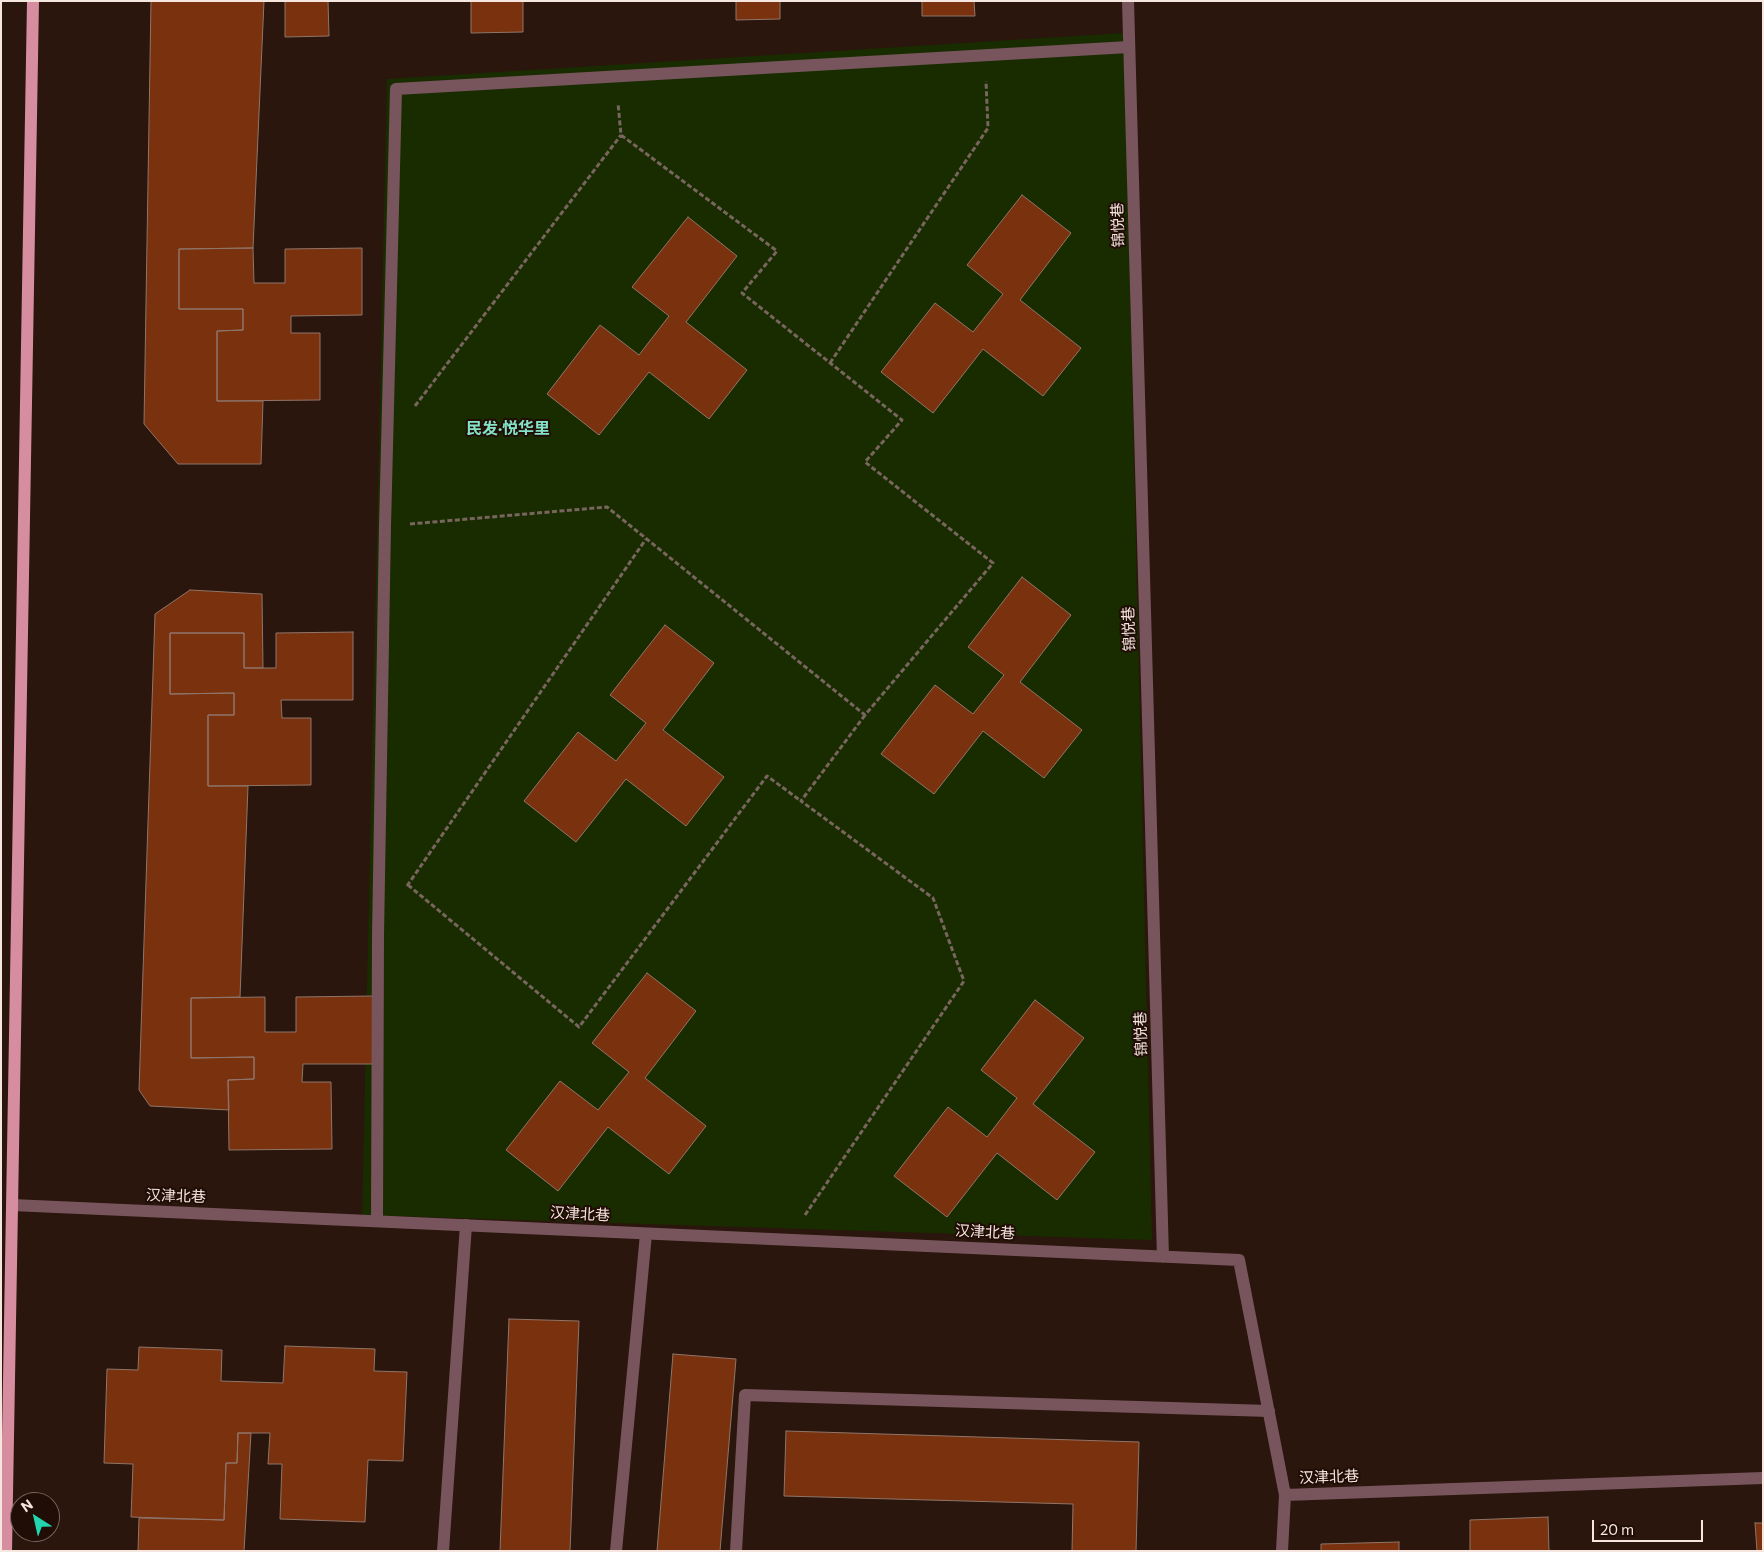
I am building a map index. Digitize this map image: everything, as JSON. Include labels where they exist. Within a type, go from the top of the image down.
[{"type":"main road","points":[[6,1551],[33,1]]},
{"type":"street","name":"锦悦巷","points":[[1128,1],[1163,1257]]},
{"type":"street","points":[[377,1221],[378,935],[385,526],[396,89],[1129,47]]},
{"type":"street","name":"汉津北巷","points":[[12,1205],[1239,1260],[1285,1495],[1763,1478]]},
{"type":"street","points":[[443,1551],[466,1226]]},
{"type":"street","points":[[616,1551],[646,1234]]},
{"type":"street","points":[[736,1551],[745,1395],[1269,1411]]},
{"type":"street","points":[[1282,1551],[1285,1495]]},
{"type":"path","points":[[830,363],[988,128],[986,55]]},
{"type":"path","points":[[387,442],[621,135],[616,76]]},
{"type":"path","points":[[621,135],[777,251],[742,293],[902,420],[865,462],[993,563],[866,715],[801,801]]},
{"type":"path","points":[[385,526],[607,507],[866,715]]},
{"type":"path","points":[[403,893],[646,539]]},
{"type":"path","points":[[408,885],[579,1027],[767,776],[933,898],[964,981],[788,1240]]},
{"type":"green space","points":[[1124,33],[1152,1240],[362,1215],[387,79]]},
{"type":"building","points":[[151,1],[264,1],[253,248],[179,249],[179,309],[243,309],[243,330],[217,331],[217,401],[263,401],[261,464],[178,464],[144,424]]},
{"type":"building","points":[[285,1],[328,1],[329,36],[285,37]]},
{"type":"building","points":[[471,1],[523,1],[523,32],[471,33]]},
{"type":"building","points":[[736,1],[780,1],[780,19],[736,20]]},
{"type":"building","points":[[922,1],[974,1],[975,16],[922,16]]},
{"type":"building","points":[[1022,195],[1071,233],[1020,300],[1081,348],[1043,396],[983,349],[933,413],[881,372],[935,303],[973,332],[1003,294],[967,265]]},
{"type":"building","points":[[688,217],[737,256],[686,322],[747,370],[709,419],[649,372],[599,435],[547,394],[600,325],[639,355],[669,316],[632,287]]},
{"type":"building","points":[[253,248],[254,283],[285,283],[285,249],[362,248],[362,315],[291,316],[291,333],[320,333],[320,400],[217,401],[217,331],[243,330],[243,309],[179,309],[179,249]]},
{"type":"building","points":[[1022,577],[1071,615],[1020,682],[1082,730],[1044,778],[983,731],[934,794],[881,754],[935,685],[973,714],[1004,675],[968,647]]},
{"type":"building","points":[[190,590],[262,594],[263,668],[244,668],[244,633],[170,633],[170,694],[234,693],[234,715],[208,715],[208,786],[248,786],[240,997],[191,998],[191,1058],[254,1057],[254,1079],[228,1080],[229,1110],[150,1106],[139,1090],[155,614]]},
{"type":"building","points":[[665,625],[714,663],[663,730],[724,777],[686,826],[626,779],[576,842],[524,801],[578,732],[616,761],[646,723],[610,695]]},
{"type":"building","points":[[353,632],[353,700],[281,700],[282,718],[311,718],[311,785],[208,786],[208,715],[234,715],[234,693],[170,694],[170,633],[244,633],[244,668],[276,668],[276,633]]},
{"type":"building","points":[[647,973],[696,1011],[645,1078],[706,1126],[669,1174],[608,1127],[558,1191],[506,1150],[560,1081],[598,1110],[629,1072],[592,1043]]},
{"type":"building","points":[[373,996],[373,1064],[303,1064],[302,1082],[331,1082],[332,1149],[229,1150],[228,1080],[254,1079],[254,1057],[191,1058],[191,998],[265,997],[265,1032],[296,1032],[296,997]]},
{"type":"building","points":[[1035,1000],[1084,1038],[1033,1104],[1095,1152],[1057,1200],[997,1153],[947,1217],[894,1176],[948,1107],[987,1137],[1017,1098],[981,1070]]},
{"type":"building","points":[[509,1319],[579,1321],[570,1551],[500,1551]]},
{"type":"building","points":[[285,1346],[375,1349],[374,1371],[407,1372],[403,1461],[368,1460],[365,1522],[280,1519],[282,1464],[268,1464],[270,1433],[238,1433],[237,1463],[226,1463],[224,1520],[131,1517],[133,1464],[104,1463],[107,1369],[138,1370],[139,1347],[222,1350],[221,1381],[283,1383]]},
{"type":"building","points":[[673,1354],[736,1359],[720,1551],[657,1551]]},
{"type":"building","points":[[786,1431],[1139,1442],[1136,1551],[1072,1551],[1073,1504],[784,1496]]},
{"type":"building","points":[[238,1433],[251,1433],[244,1551],[138,1551],[139,1518],[224,1520],[226,1463],[237,1463]]},
{"type":"building","points":[[1548,1517],[1549,1551],[1470,1551],[1470,1520]]},
{"type":"building","points":[[1755,1523],[1763,1523],[1763,1551],[1757,1551]]},
{"type":"building","points":[[1399,1542],[1399,1551],[1321,1551],[1321,1544]]},
{"type":"district","name":"民发·悦华里","points":[[508,429]]}]
